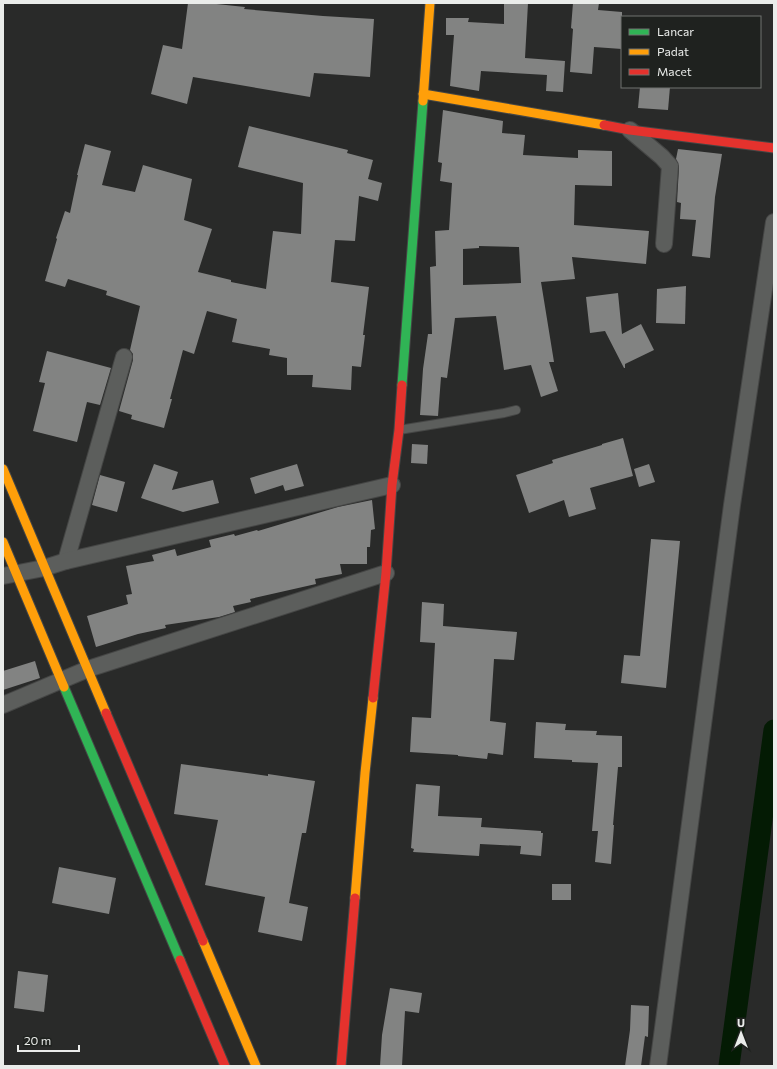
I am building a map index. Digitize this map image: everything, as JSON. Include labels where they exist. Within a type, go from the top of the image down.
[{"type":"street","points":[[341,1066],[365,773],[386,573],[392,485],[399,430],[430,3]]},
{"type":"street","points":[[423,94],[630,130],[774,148]]},
{"type":"street","points":[[630,130],[662,157],[670,166],[664,244]]},
{"type":"street","points":[[658,1066],[732,506],[774,222]]},
{"type":"street","points":[[66,561],[124,357]]},
{"type":"street","points":[[3,470],[256,1066]]},
{"type":"street","points":[[10,575],[392,485]]},
{"type":"street","points":[[3,542],[10,575],[62,680],[225,1066]]},
{"type":"street","points":[[3,705],[88,669],[386,573]]},
{"type":"lane","points":[[399,430],[516,410]]},
{"type":"building","points":[[188,3],[207,3],[245,7],[244,9],[374,19],[370,77],[314,73],[310,97],[193,77],[187,104],[151,94],[163,45],[182,49]]},
{"type":"building","points":[[504,3],[528,3],[525,58],[565,61],[563,92],[546,91],[547,75],[481,71],[479,91],[450,86],[454,35],[446,35],[446,18],[469,18],[468,22],[504,24]]},
{"type":"building","points":[[573,3],[599,3],[598,10],[622,12],[621,49],[594,47],[592,74],[570,72],[573,29],[571,28]]},
{"type":"building","points":[[640,88],[670,88],[668,110],[638,108]]},
{"type":"building","points":[[443,110],[503,121],[502,133],[525,135],[523,155],[578,158],[578,150],[612,151],[612,186],[575,185],[574,225],[649,231],[646,264],[572,257],[575,279],[541,282],[554,362],[549,362],[558,391],[541,397],[531,365],[504,370],[496,316],[455,318],[447,378],[441,377],[438,416],[420,415],[423,369],[428,334],[432,334],[430,267],[436,266],[435,231],[449,230],[452,183],[440,181],[442,163],[438,162]],"holes":[[[479,246],[519,247],[521,283],[463,285],[463,249],[479,248]]]},
{"type":"building","points":[[249,126],[348,150],[347,153],[373,160],[368,179],[382,183],[378,201],[359,196],[355,241],[335,240],[331,282],[369,287],[361,367],[352,366],[351,390],[312,387],[313,375],[287,375],[287,358],[269,355],[270,349],[232,342],[237,319],[207,311],[194,354],[183,350],[164,428],[131,419],[132,415],[119,411],[133,360],[133,354],[130,350],[140,306],[106,295],[107,291],[68,279],[65,287],[45,281],[57,239],[56,238],[65,211],[70,213],[77,175],[85,144],[111,151],[102,185],[135,192],[143,165],[192,179],[184,220],[212,229],[198,272],[231,280],[231,282],[266,289],[273,231],[301,234],[303,183],[238,167]]},
{"type":"building","points":[[678,149],[722,154],[715,197],[710,258],[692,256],[696,220],[680,219],[681,203],[677,202],[679,167],[676,159]]},
{"type":"building","points":[[686,286],[685,324],[656,323],[657,289]]},
{"type":"building","points":[[618,293],[622,334],[641,324],[654,350],[625,364],[625,368],[605,331],[590,333],[586,297]]},
{"type":"building","points":[[47,351],[111,368],[100,405],[87,402],[77,442],[33,431],[45,383],[39,382]]},
{"type":"building","points":[[623,438],[633,476],[590,488],[596,509],[569,517],[564,500],[529,513],[516,475],[553,463],[552,460]]},
{"type":"building","points":[[412,444],[428,445],[427,464],[411,463]]},
{"type":"building","points":[[154,464],[178,472],[172,490],[213,480],[219,503],[183,512],[141,498]]},
{"type":"building","points":[[297,464],[304,486],[285,491],[283,485],[255,494],[250,478]]},
{"type":"building","points":[[649,464],[655,482],[639,487],[634,469]]},
{"type":"building","points":[[100,475],[125,482],[117,512],[92,505]]},
{"type":"building","points":[[372,500],[375,529],[371,530],[370,547],[367,547],[367,564],[340,564],[342,574],[315,579],[316,584],[250,599],[251,602],[233,606],[235,612],[219,617],[165,625],[166,628],[138,634],[96,647],[87,616],[128,604],[126,595],[132,594],[126,566],[154,561],[152,555],[175,549],[177,556],[211,547],[209,540],[234,534],[235,536],[258,531],[338,507]]},
{"type":"building","points":[[651,539],[680,541],[666,688],[621,683],[624,655],[640,656]]},
{"type":"building","points":[[422,602],[444,604],[443,626],[517,632],[514,660],[494,659],[490,721],[506,723],[503,755],[488,753],[487,759],[458,755],[410,752],[412,717],[431,718],[435,643],[420,642]]},
{"type":"building","points":[[35,661],[40,678],[3,690],[3,671]]},
{"type":"building","points":[[536,722],[566,724],[565,730],[597,731],[596,735],[622,736],[622,767],[618,767],[611,864],[595,862],[598,831],[592,831],[598,763],[534,758]]},
{"type":"building","points":[[181,764],[315,781],[306,833],[302,833],[289,903],[308,907],[302,941],[258,932],[265,897],[205,885],[218,820],[174,814]]},
{"type":"building","points":[[416,784],[440,786],[438,816],[482,818],[481,827],[541,831],[541,833],[543,833],[541,856],[520,854],[521,846],[480,844],[479,856],[413,852],[414,849],[411,848]]},
{"type":"building","points":[[59,867],[116,878],[109,914],[52,903]]},
{"type":"building","points":[[552,884],[571,884],[571,900],[552,900]]},
{"type":"building","points":[[18,971],[48,975],[44,1012],[14,1008]]},
{"type":"building","points":[[390,988],[422,993],[419,1013],[405,1011],[402,1066],[380,1066],[382,1035]]},
{"type":"building","points":[[631,1005],[649,1006],[648,1037],[645,1036],[641,1066],[625,1066],[630,1030]]},
{"type":"waterway","points":[[729,1066],[774,730]]},
{"type":"traffic: fast","points":[[402,385],[423,101]]},
{"type":"traffic: fast","points":[[64,687],[180,960]]},
{"type":"traffic: slow","points":[[423,101],[430,3]]},
{"type":"traffic: slow","points":[[423,94],[604,125]]},
{"type":"traffic: slow","points":[[3,469],[106,713]]},
{"type":"traffic: slow","points":[[3,542],[64,687]]},
{"type":"traffic: slow","points":[[355,898],[365,773],[373,698]]},
{"type":"traffic: slow","points":[[203,941],[256,1066]]},
{"type":"traffic: jam","points":[[604,125],[630,130],[774,148]]},
{"type":"traffic: jam","points":[[373,698],[386,573],[392,485],[399,430],[402,385]]},
{"type":"traffic: jam","points":[[106,713],[203,941]]},
{"type":"traffic: jam","points":[[341,1066],[355,898]]},
{"type":"traffic: jam","points":[[180,960],[225,1066]]}]
